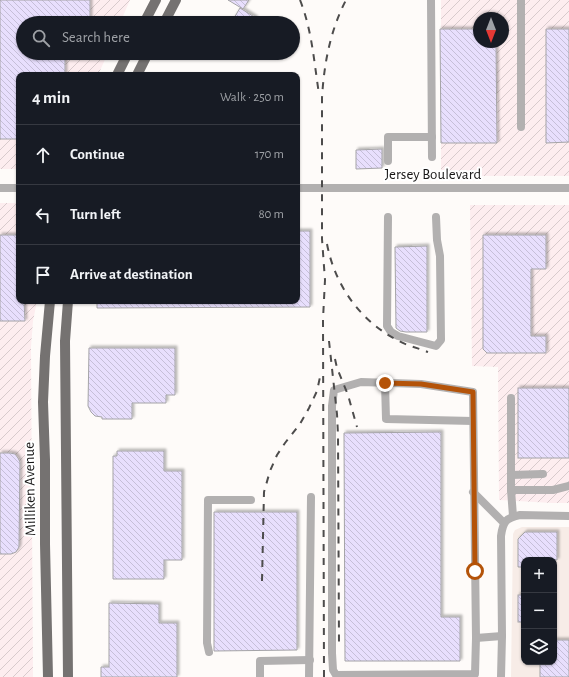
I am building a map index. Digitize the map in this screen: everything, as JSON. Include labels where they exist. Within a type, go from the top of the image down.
[{"type":"main road","points":[[148,16],[156,0]]},
{"type":"main road","points":[[168,16],[176,0]]},
{"type":"main road","points":[[118,72],[124,60]]},
{"type":"main road","points":[[138,72],[144,60]]},
{"type":"main road","name":"Milliken Avenue","points":[[48,677],[43,402],[50,304]]},
{"type":"main road","points":[[68,304],[65,341],[68,677]]},
{"type":"street","points":[[431,0],[434,18],[432,157]]},
{"type":"street","points":[[521,0],[521,127]]},
{"type":"street","points":[[388,161],[388,137],[432,137]]},
{"type":"street","points":[[0,188],[16,188]]},
{"type":"street","name":"Jersey Boulevard","points":[[300,188],[569,188]]},
{"type":"street","points":[[388,217],[387,326],[391,332],[398,336],[436,346],[441,340],[440,256],[437,240],[436,217]]},
{"type":"street","points":[[361,382],[421,384],[473,392],[473,421],[476,638],[475,674],[425,676],[336,675],[333,670],[332,653],[332,406],[334,390],[361,382]]},
{"type":"street","points":[[385,383],[386,419],[473,421]]},
{"type":"street","points":[[508,520],[511,490],[511,398]]},
{"type":"street","points":[[511,475],[543,474]]},
{"type":"street","points":[[511,490],[554,490],[569,486]]},
{"type":"street","points":[[474,492],[508,520]]},
{"type":"street","points":[[309,677],[311,497]]},
{"type":"street","points":[[209,652],[207,643],[208,500],[251,500]]},
{"type":"street","points":[[501,677],[502,527],[508,520],[520,515],[569,516]]},
{"type":"street","points":[[476,638],[502,636]]},
{"type":"street","points":[[260,677],[260,661],[310,660]]},
{"type":"shaded area","points":[[0,0],[130,0],[123,16],[16,16],[16,60],[105,60],[99,72],[16,72],[16,169],[0,169]]},
{"type":"shaded area","points":[[441,0],[569,0],[569,176],[441,176]]},
{"type":"shaded area","points":[[0,203],[16,203],[16,304],[36,304],[33,321],[31,347],[33,677],[0,677]]},
{"type":"shaded area","points":[[470,205],[569,205],[569,503],[499,500],[498,367],[472,366]]},
{"type":"shaded area","points":[[522,527],[569,527],[569,677],[511,677],[513,534],[515,530]]},
{"type":"building","points":[[0,0],[90,0],[90,16],[16,16],[16,60],[65,60],[65,72],[16,72],[16,139],[0,139]]},
{"type":"building","points":[[228,0],[249,0],[243,9]]},
{"type":"building","points":[[240,8],[253,16],[235,16]]},
{"type":"building","points":[[440,29],[473,29],[473,48],[496,48],[497,143],[441,143]]},
{"type":"building","points":[[546,29],[569,29],[569,142],[546,143]]},
{"type":"building","points":[[382,149],[382,168],[356,169],[356,150]]},
{"type":"building","points":[[300,231],[310,231],[310,307],[97,308],[97,304],[300,304]]},
{"type":"building","points":[[0,235],[16,235],[16,304],[24,304],[25,321],[0,321]]},
{"type":"building","points":[[483,235],[546,235],[546,269],[531,269],[531,336],[546,336],[546,353],[487,353],[483,349]]},
{"type":"building","points":[[427,246],[427,332],[400,331],[396,328],[395,247]]},
{"type":"building","points":[[89,348],[175,348],[175,395],[166,395],[166,403],[132,403],[132,419],[102,419],[102,417],[95,416],[88,406]]},
{"type":"building","points":[[518,388],[569,388],[569,458],[518,458]]},
{"type":"building","points":[[441,432],[441,617],[460,617],[460,661],[345,661],[344,433]]},
{"type":"building","points":[[117,451],[164,451],[164,471],[182,471],[182,560],[164,560],[164,579],[113,579],[113,456],[117,456]]},
{"type":"building","points":[[0,453],[15,454],[20,462],[19,547],[16,552],[11,554],[0,554]]},
{"type":"building","points":[[214,512],[297,512],[297,650],[214,651]]},
{"type":"building","points":[[525,532],[557,532],[557,557],[521,557],[521,567],[518,567],[518,539]]},
{"type":"building","points":[[518,595],[521,595],[521,622],[518,622]]},
{"type":"building","points":[[109,603],[159,604],[159,623],[177,623],[177,677],[101,677],[101,667],[109,667]]},
{"type":"building","points":[[557,640],[569,640],[569,677],[540,677],[540,665],[557,665]]},
{"type":"railway","points":[[300,0],[310,34],[319,94]]},
{"type":"railway","points":[[324,677],[323,319],[325,280],[322,239],[322,98],[324,73],[329,48],[340,12],[346,0]]},
{"type":"railway","points":[[327,244],[336,274],[343,288],[362,313],[385,333],[402,343],[428,352]]},
{"type":"railway","points":[[329,341],[338,435],[339,646]]},
{"type":"railway","points":[[335,359],[348,395],[357,427]]},
{"type":"railway","points":[[262,581],[264,492],[270,471],[277,455],[300,424],[309,408],[317,391],[320,377]]},
{"type":"route","points":[[385,383],[421,384],[473,392],[475,571]]}]
